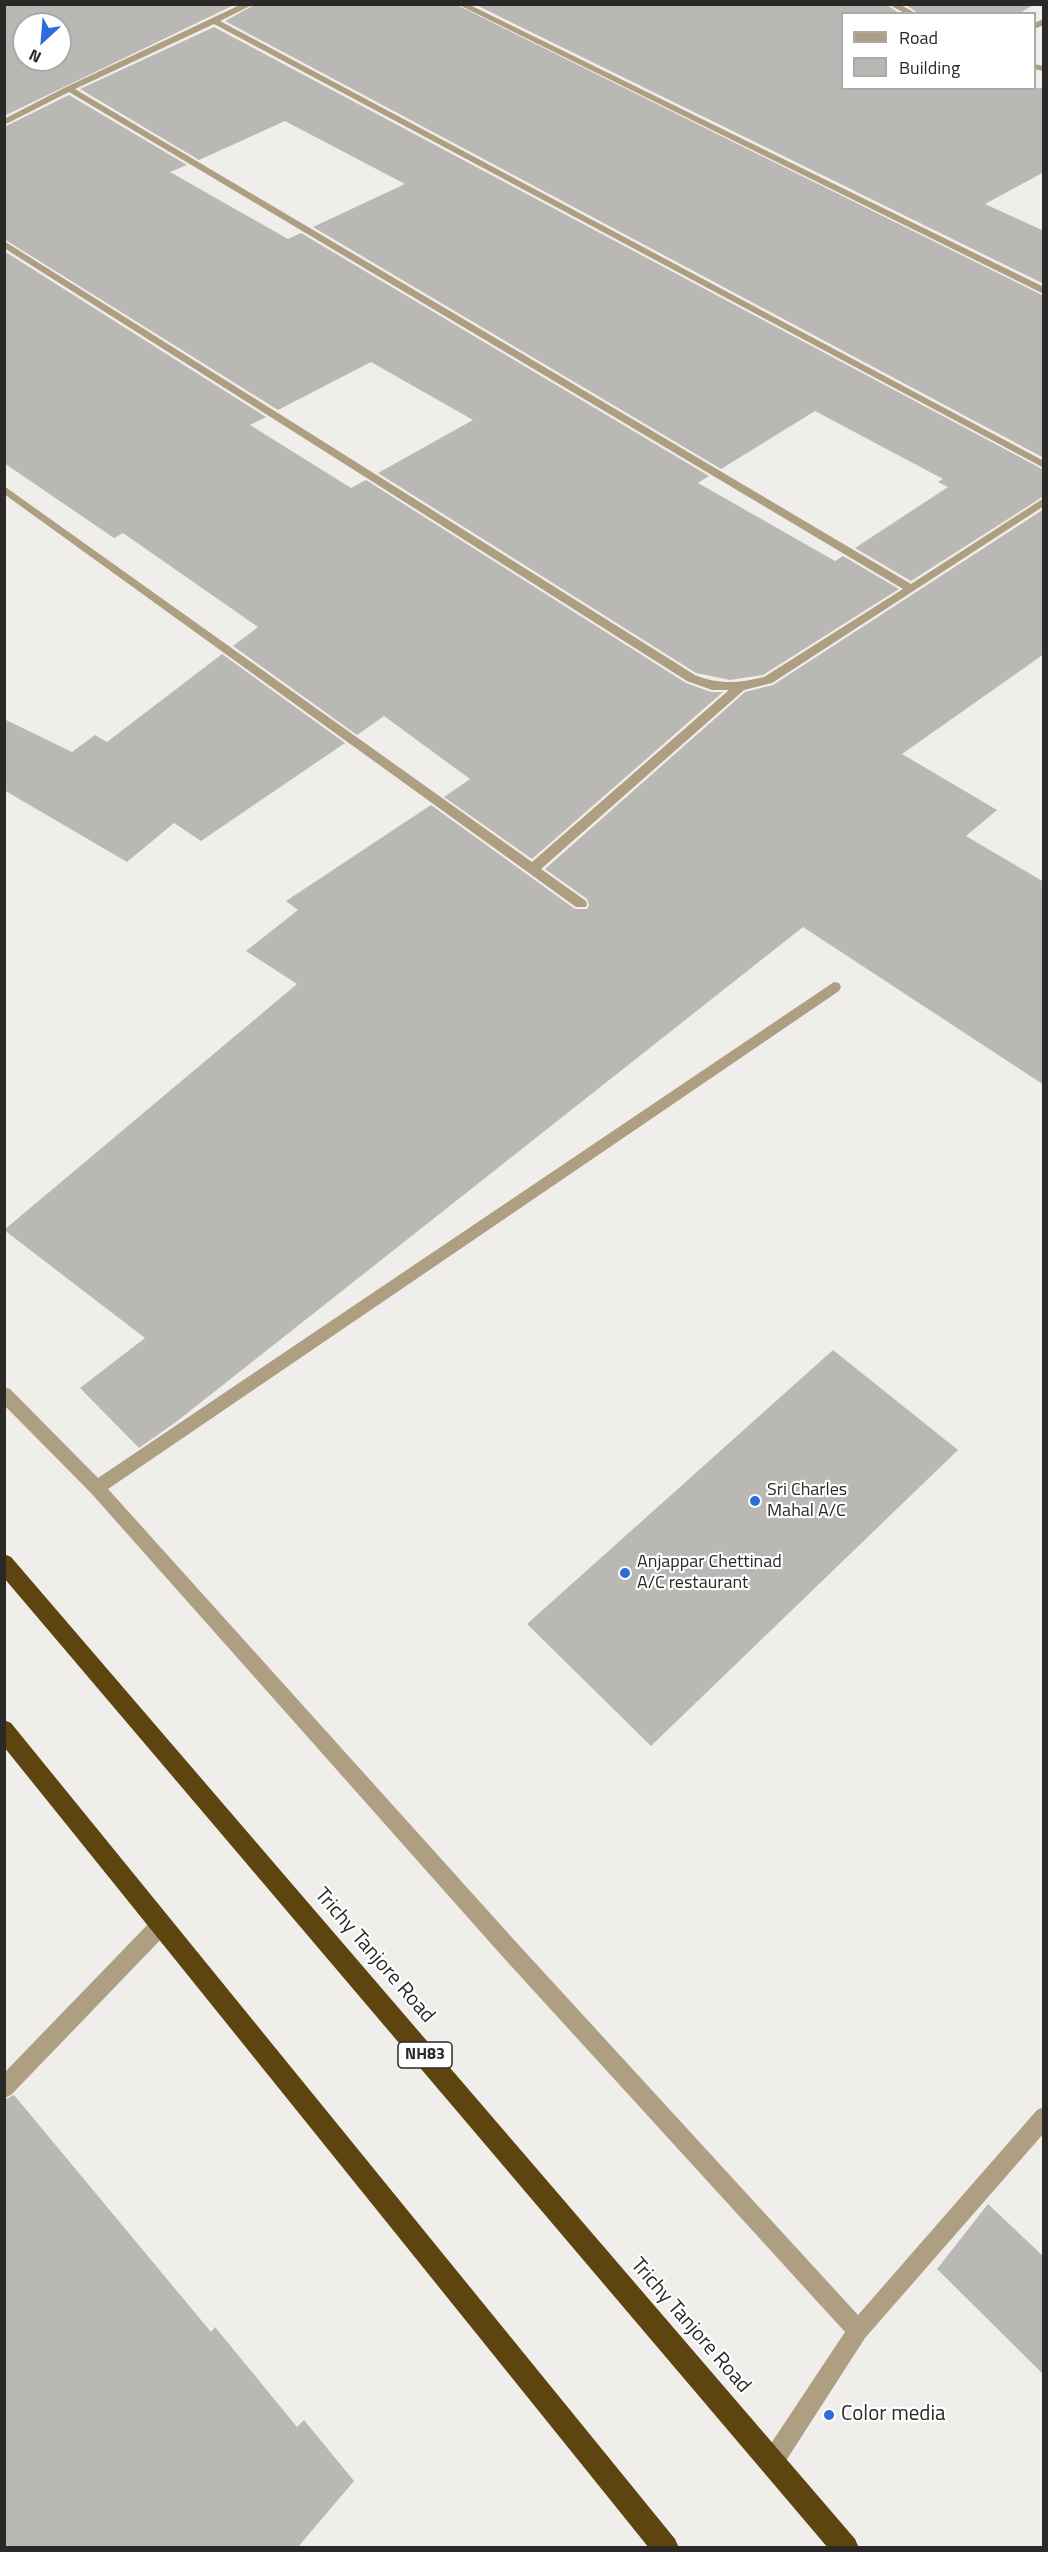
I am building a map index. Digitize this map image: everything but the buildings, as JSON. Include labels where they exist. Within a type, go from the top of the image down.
[{"type":"highway","name":"Trichy Tanjore Road","points":[[4,1563],[846,2547]]},
{"type":"highway","points":[[4,1730],[666,2547]]},
{"type":"street","points":[[4,123],[69,89],[216,22],[250,4]]},
{"type":"street","points":[[461,4],[1044,291]]},
{"type":"street","points":[[892,4],[909,12]]},
{"type":"street","points":[[216,22],[1044,465]]},
{"type":"street","points":[[69,89],[911,589]]},
{"type":"street","points":[[4,244],[691,678],[712,686],[740,687],[768,680],[1044,501]]},
{"type":"street","points":[[4,489],[580,904]]},
{"type":"street","points":[[532,869],[740,687]]},
{"type":"street","points":[[97,1488],[834,987]]},
{"type":"street","points":[[4,1394],[97,1488],[509,1948],[858,2331]]},
{"type":"street","points":[[4,2088],[161,1925]]},
{"type":"street","points":[[772,2462],[858,2331],[1044,2117]]},
{"type":"place","name":"Sri Charles Mahal A/C","points":[[755,1501]]},
{"type":"place","name":"Anjappar Chettinad A/C restaurant","points":[[625,1573]]},
{"type":"place","name":"Color media","points":[[829,2415]]}]
